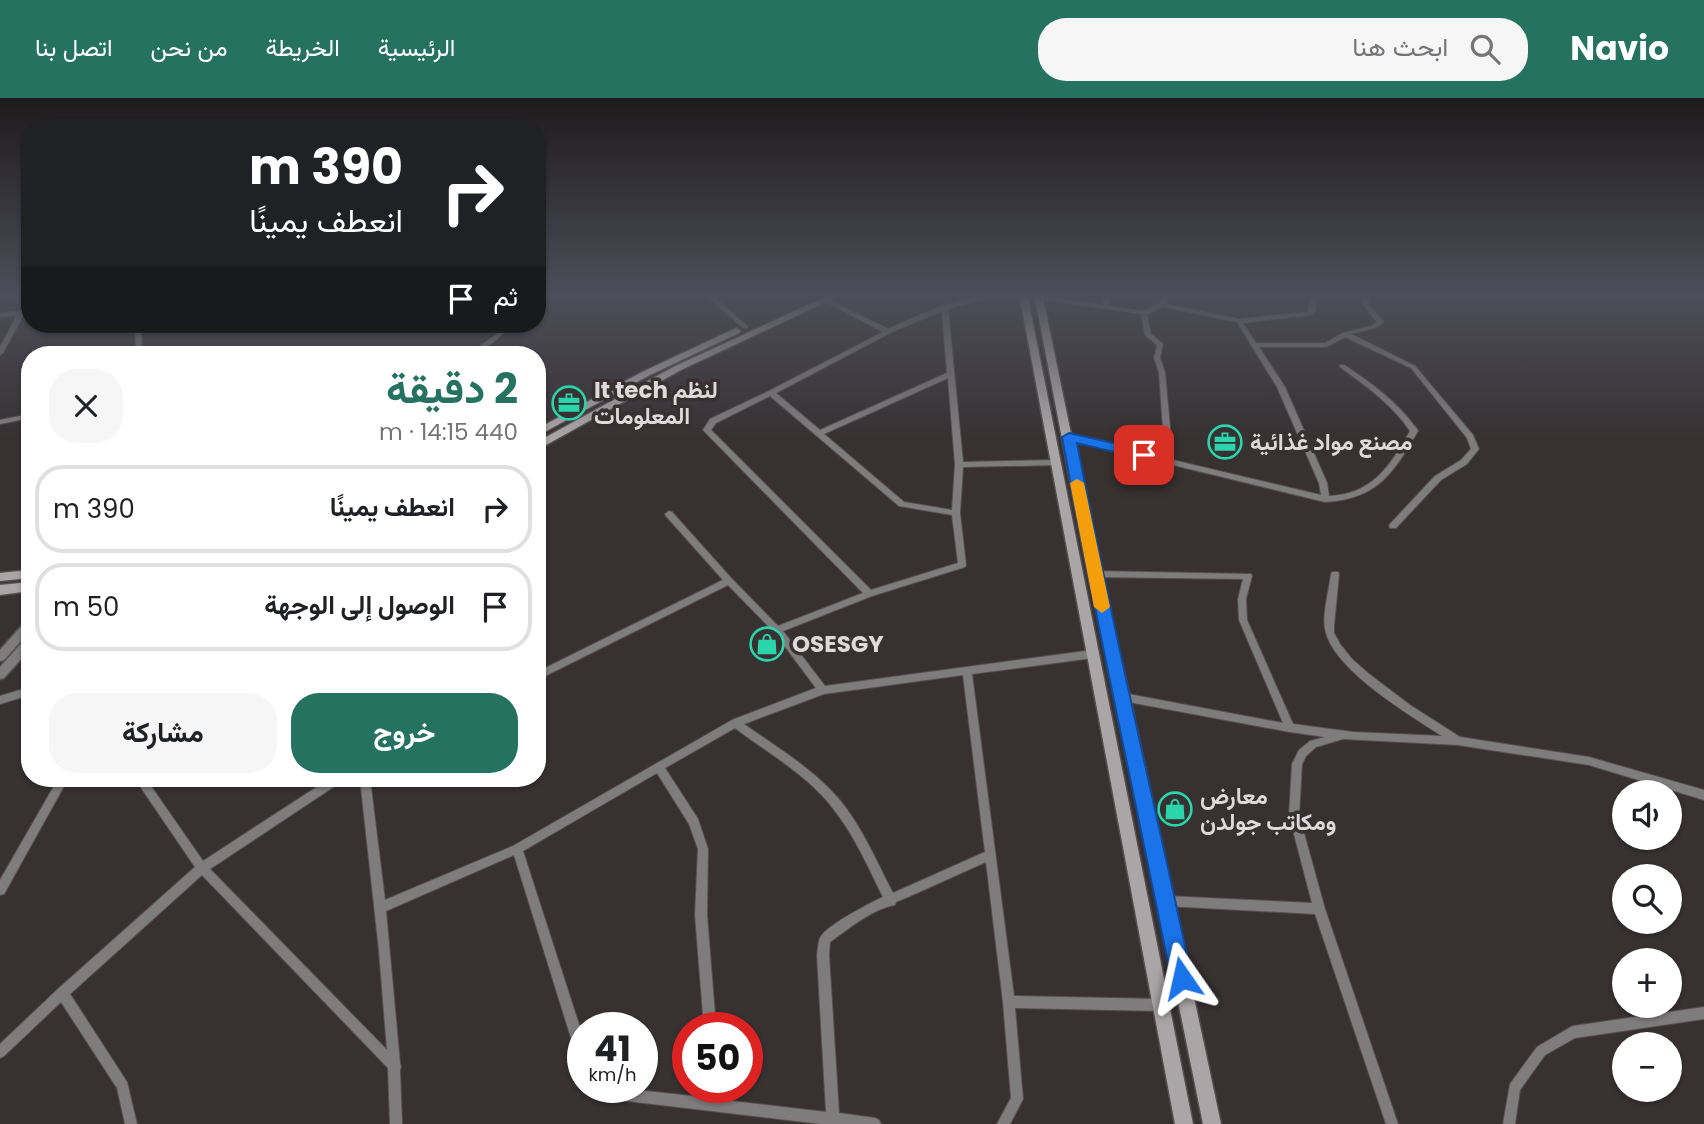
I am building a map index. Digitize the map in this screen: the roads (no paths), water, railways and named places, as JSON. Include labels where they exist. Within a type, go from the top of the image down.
[{"type":"main road","points":[[546,428],[645,374],[715,341]]},
{"type":"main road","points":[[546,442],[732,341]]},
{"type":"main road","points":[[1033,341],[1184,1124]]},
{"type":"main road","points":[[1048,341],[1094,574],[1124,697],[1212,1124]]},
{"type":"main road","points":[[1051,426],[1067,432]]},
{"type":"main road","points":[[0,577],[21,575]]},
{"type":"main road","points":[[0,590],[21,587]]},
{"type":"main road","points":[[1117,775],[1138,775]]},
{"type":"street","points":[[869,594],[707,430],[713,421],[872,341]]},
{"type":"street","points":[[777,630],[869,594],[962,565],[956,513],[959,465],[948,341]]},
{"type":"street","points":[[1156,341],[1160,344],[1157,358],[1162,372],[1168,461]]},
{"type":"street","points":[[1251,341],[1281,387],[1323,483],[1325,499]]},
{"type":"street","points":[[1254,345],[1326,345],[1333,341]]},
{"type":"street","points":[[1359,341],[1413,367],[1470,437],[1475,449],[1464,462],[1438,478],[1393,526]]},
{"type":"street","points":[[1067,432],[1168,461],[1325,499],[1346,499],[1368,491],[1386,473],[1414,431],[1404,415],[1381,393],[1342,366]]},
{"type":"street","points":[[820,433],[951,374]]},
{"type":"street","points":[[771,393],[902,504],[956,513]]},
{"type":"street","points":[[0,422],[21,418]]},
{"type":"street","points":[[959,465],[1056,463]]},
{"type":"street","points":[[669,514],[777,630],[823,690]]},
{"type":"street","points":[[1094,574],[1248,576],[1242,599],[1243,620],[1290,728]]},
{"type":"street","points":[[1335,574],[1330,632],[1338,649],[1382,691],[1458,741]]},
{"type":"street","points":[[546,672],[729,581]]},
{"type":"street","points":[[0,657],[21,634]]},
{"type":"street","points":[[0,675],[21,651]]},
{"type":"street","points":[[382,907],[517,849],[735,723],[823,690],[1093,654]]},
{"type":"street","points":[[967,670],[1009,1002],[1017,1099],[1003,1124]]},
{"type":"street","points":[[0,700],[21,694]]},
{"type":"street","points":[[1124,697],[1290,728],[1353,736],[1458,741],[1589,761],[1704,795]]},
{"type":"street","points":[[735,723],[814,781],[835,802],[849,822],[891,901]]},
{"type":"street","points":[[1353,736],[1331,738],[1313,744],[1302,753],[1297,764],[1294,815],[1319,909],[1392,1124]]},
{"type":"street","points":[[659,767],[694,822],[703,849],[701,915],[709,1012]]},
{"type":"street","points":[[0,890],[58,787]]},
{"type":"street","points":[[146,787],[202,868],[395,1067]]},
{"type":"street","points":[[0,1052],[202,868],[325,787]]},
{"type":"street","points":[[366,787],[382,907],[395,1067],[396,1124]]},
{"type":"street","points":[[517,849],[569,1012]]},
{"type":"street","points":[[831,1121],[823,955],[825,939],[836,929],[891,901],[990,855]]},
{"type":"street","points":[[1166,901],[1319,909]]},
{"type":"street","points":[[62,993],[123,1086],[131,1124]]},
{"type":"street","points":[[1009,1002],[1159,1005]]},
{"type":"street","points":[[1510,1124],[1514,1088],[1541,1051],[1573,1032],[1704,1013]]},
{"type":"street","points":[[658,1098],[831,1121],[875,1124]]},
{"type":"place","name":"It tech لنظم المعلومات","points":[[569,403]]},
{"type":"place","name":"مصنع مواد غذائية","points":[[1225,442]]},
{"type":"place","name":"OSESGY","points":[[767,644]]},
{"type":"place","name":"معارض ومكاتب جولدن","points":[[1175,809]]}]
